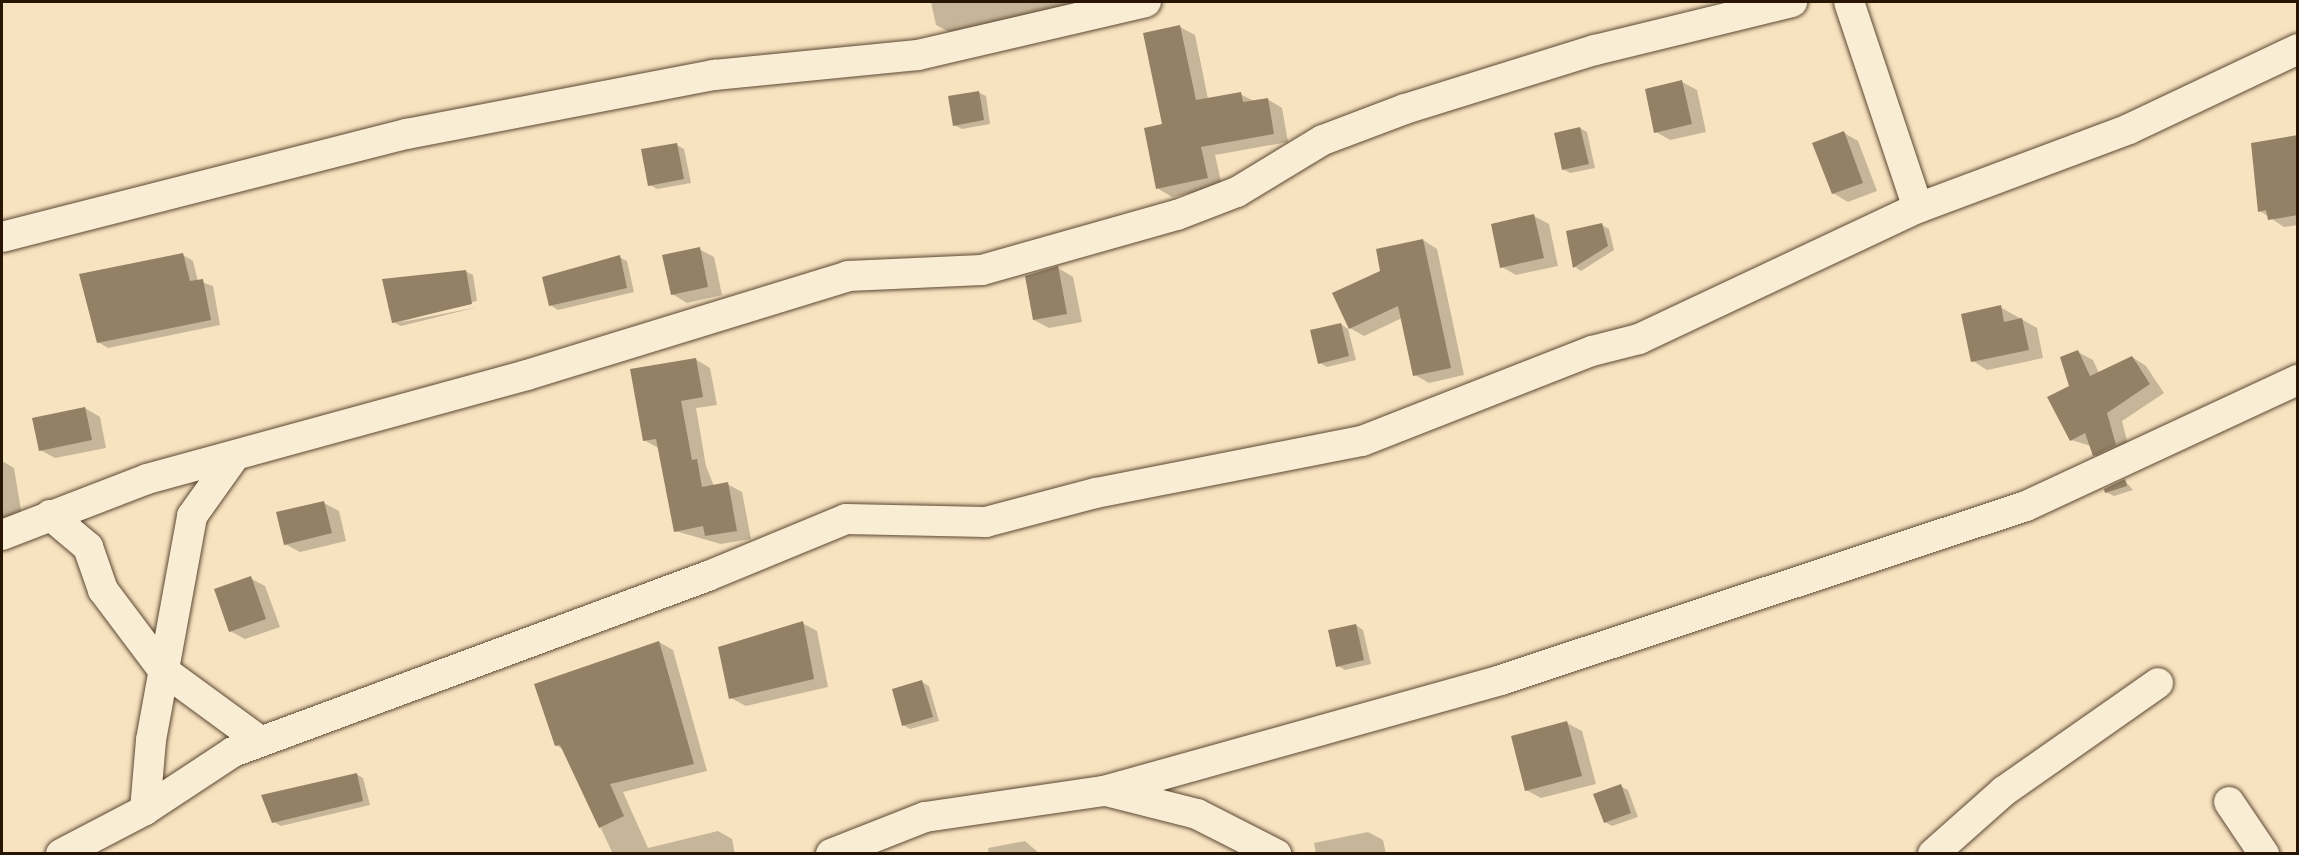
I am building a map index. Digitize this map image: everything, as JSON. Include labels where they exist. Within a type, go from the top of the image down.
[{"type":"street","points":[[2,237],[407,134],[714,75],[918,55],[1146,2]]},
{"type":"street","points":[[2,535],[147,479],[232,460],[848,276],[982,270],[1178,215],[1237,192],[1323,140],[1405,109],[1595,50],[1792,2]]},
{"type":"street","points":[[1849,2],[1918,208]]},
{"type":"street","points":[[61,854],[145,810],[233,752],[708,576],[846,519],[986,522],[1096,493],[1362,441],[1592,351],[1639,339],[1918,208],[2129,129],[2296,55]]},
{"type":"street","points":[[831,854],[925,817],[1104,791],[1501,680],[2026,506],[2298,380]]},
{"type":"street","points":[[145,810],[163,670],[192,516],[232,460]]},
{"type":"street","points":[[50,515],[88,547],[103,590],[163,670],[260,741]]},
{"type":"street","points":[[1933,854],[2004,791],[2158,682]]},
{"type":"street","points":[[1104,791],[1197,814],[1275,854]]},
{"type":"street","points":[[2229,802],[2264,854]]},
{"type":"building","points":[[1180,25],[1196,100],[1241,92],[1243,102],[1268,98],[1274,134],[1201,147],[1208,178],[1156,189],[1144,128],[1162,124],[1143,33]]},
{"type":"building","points":[[1682,80],[1692,124],[1654,133],[1645,89]]},
{"type":"building","points":[[979,91],[984,120],[953,126],[948,96]]},
{"type":"building","points":[[1580,127],[1589,164],[1562,170],[1554,133]]},
{"type":"building","points":[[1844,131],[1863,183],[1832,194],[1812,143]]},
{"type":"building","points":[[2298,135],[2298,215],[2268,220],[2266,210],[2258,212],[2251,143]]},
{"type":"building","points":[[677,143],[684,179],[648,186],[641,149]]},
{"type":"building","points":[[1534,214],[1544,258],[1500,268],[1491,224]]},
{"type":"building","points":[[1602,223],[1608,246],[1573,268],[1566,231]]},
{"type":"building","points":[[1423,239],[1451,368],[1413,376],[1398,306],[1349,329],[1332,293],[1380,271],[1376,249]]},
{"type":"building","points":[[700,247],[708,287],[671,295],[662,255]]},
{"type":"building","points":[[183,253],[190,281],[203,279],[211,320],[97,343],[79,274]]},
{"type":"building","points":[[620,255],[627,288],[549,306],[542,277]]},
{"type":"building","points":[[1058,266],[1067,314],[1033,320],[1025,276]]},
{"type":"building","points":[[466,270],[472,304],[392,323],[382,279]]},
{"type":"building","points":[[2001,305],[2004,322],[2022,318],[2029,350],[1971,362],[1961,314]]},
{"type":"building","points":[[1341,323],[1349,356],[1318,364],[1310,330]]},
{"type":"building","points":[[2078,350],[2090,376],[2132,356],[2150,384],[2107,413],[2116,445],[2093,456],[2085,433],[2070,441],[2047,397],[2069,386],[2060,357]]},
{"type":"building","points":[[696,358],[703,397],[681,401],[692,460],[697,459],[702,487],[728,482],[737,531],[705,536],[703,526],[674,532],[656,439],[643,441],[630,369]]},
{"type":"building","points":[[85,407],[92,440],[39,451],[32,418]]},
{"type":"building","points":[[2125,479],[2127,486],[2105,493],[2104,489]]},
{"type":"building","points":[[324,501],[332,533],[284,545],[276,512]]},
{"type":"building","points":[[251,576],[266,619],[229,632],[214,589]]},
{"type":"building","points":[[803,621],[814,679],[729,699],[718,647]]},
{"type":"building","points":[[1356,624],[1364,660],[1336,667],[1328,630]]},
{"type":"building","points":[[659,641],[694,764],[610,784],[624,816],[599,828],[560,745],[555,746],[534,684]]},
{"type":"building","points":[[922,680],[933,717],[902,726],[892,689]]},
{"type":"building","points":[[1567,721],[1582,776],[1525,791],[1511,736]]},
{"type":"building","points":[[357,773],[363,801],[272,823],[261,795]]},
{"type":"building","points":[[1621,784],[1631,813],[1604,823],[1593,794]]}]
